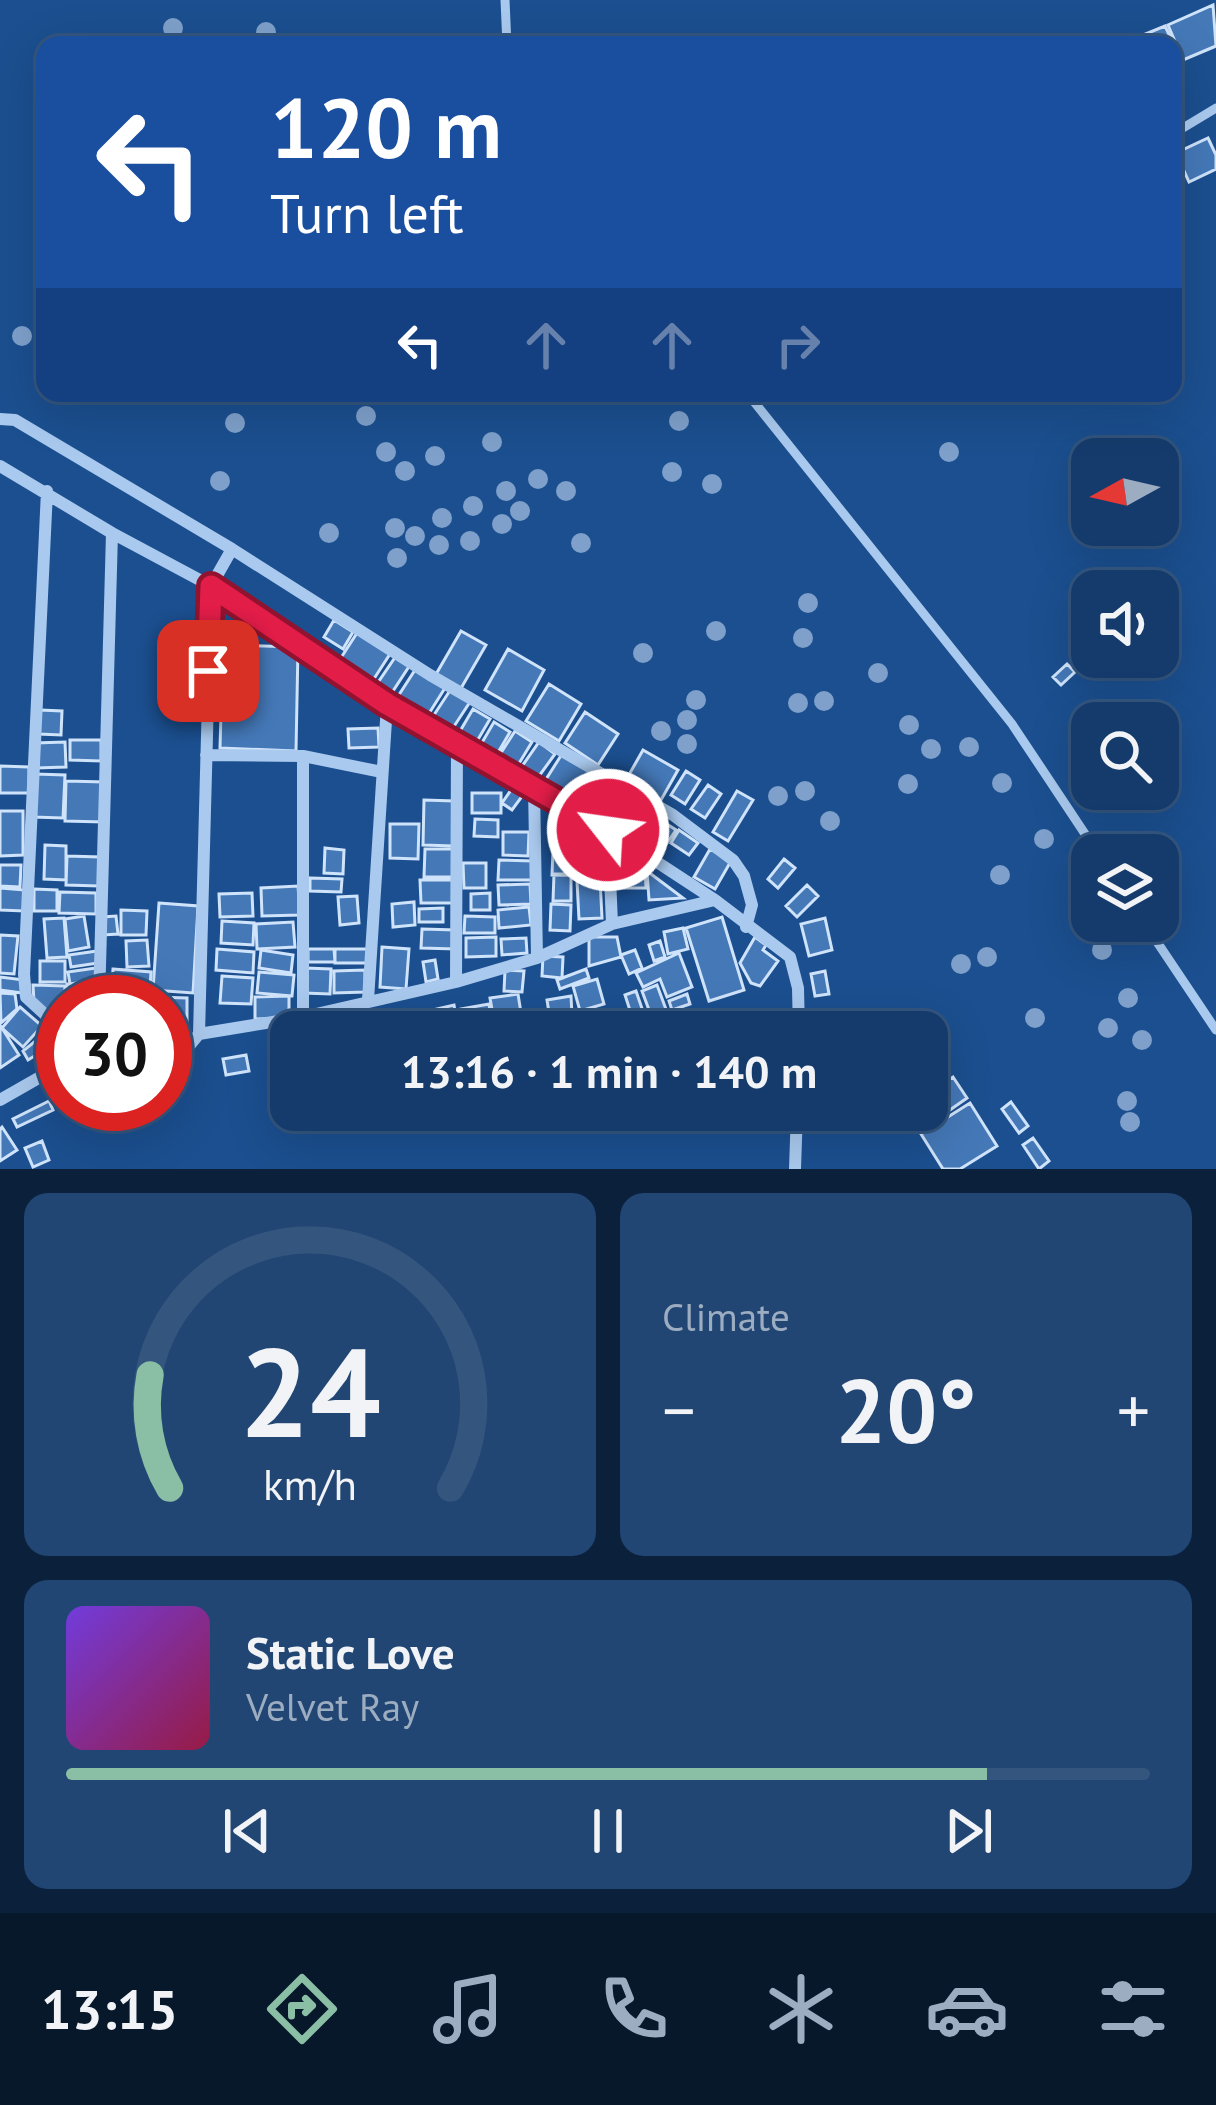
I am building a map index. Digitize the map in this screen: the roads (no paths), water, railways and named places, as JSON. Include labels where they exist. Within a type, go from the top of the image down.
[{"type":"street","points":[[0,419],[15,420],[232,549],[430,675],[673,814],[733,860],[744,876],[752,905],[746,927]]},
{"type":"street","points":[[0,466],[211,586],[387,704],[608,830],[715,900],[790,957],[799,1011]]},
{"type":"street","points":[[36,1006],[26,997],[24,974],[47,491]]},
{"type":"street","points":[[100,975],[112,533]]},
{"type":"street","points":[[192,1042],[199,1034],[211,586],[232,549]]},
{"type":"street","points":[[368,1000],[387,704]]},
{"type":"street","points":[[456,982],[457,743]]},
{"type":"street","points":[[206,755],[303,756],[382,772]]},
{"type":"street","points":[[303,756],[303,1011]]},
{"type":"street","points":[[534,787],[537,958]]},
{"type":"street","points":[[608,830],[612,924]]},
{"type":"street","points":[[326,1011],[456,982],[537,958],[612,924],[715,900]]},
{"type":"street","points":[[199,1034],[270,1022]]},
{"type":"street","points":[[1,1096],[36,1078]]},
{"type":"street","points":[[795,1169],[796,1131]]},
{"type":"lane","points":[[506,0],[507,36]]},
{"type":"lane","points":[[1182,129],[1216,108]]},
{"type":"lane","points":[[754,402],[1012,724],[1086,834]]},
{"type":"lane","points":[[1157,942],[1216,1030]]}]
